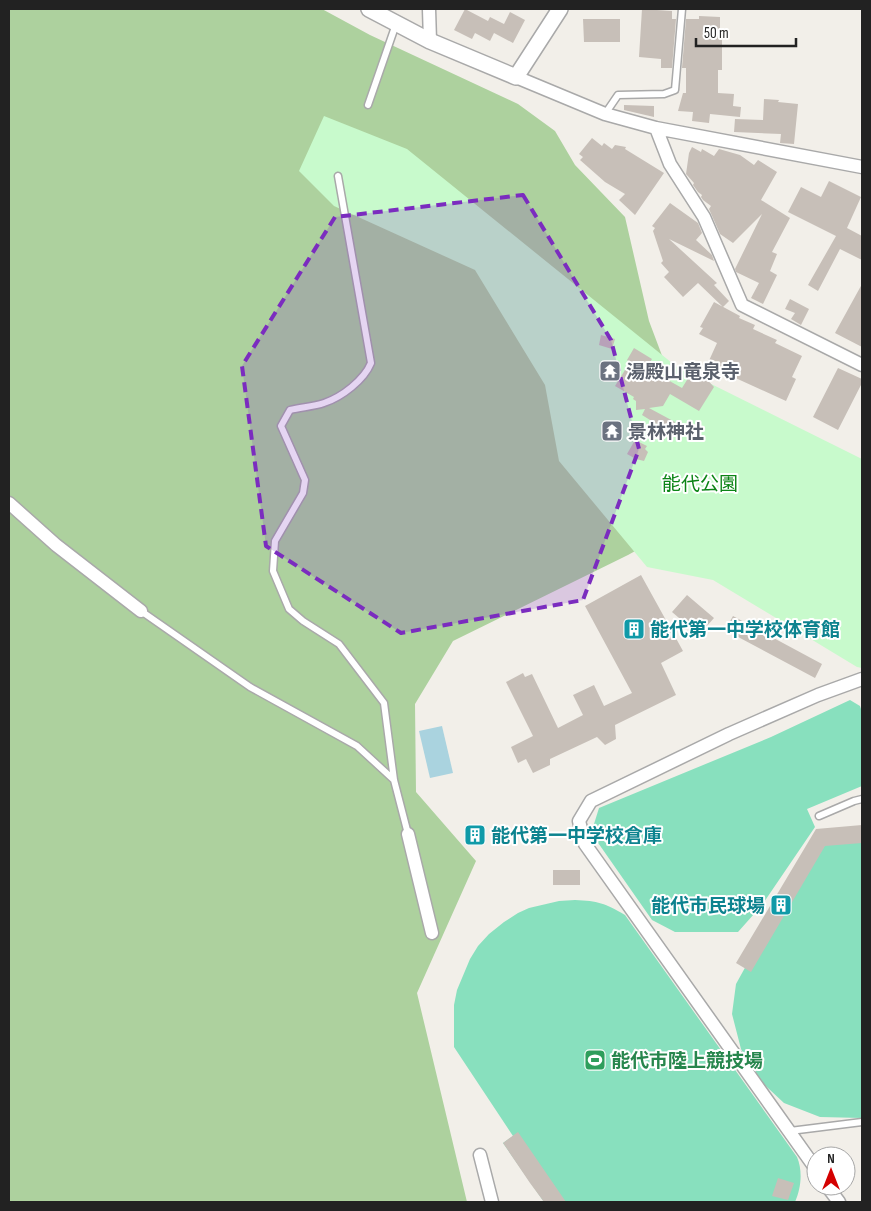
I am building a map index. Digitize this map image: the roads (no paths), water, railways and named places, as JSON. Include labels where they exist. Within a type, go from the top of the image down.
[{"type":"street","points":[[369,9],[430,41],[605,114],[656,128],[862,167]]},
{"type":"street","points":[[429,9],[430,41]]},
{"type":"street","points":[[516,77],[560,9]]},
{"type":"street","points":[[656,128],[670,164],[704,217],[742,305],[862,365]]},
{"type":"street","points":[[9,503],[56,545],[141,611]]},
{"type":"street","points":[[806,1154],[585,844],[579,821],[591,801],[729,734],[818,695],[862,679]]},
{"type":"street","points":[[408,834],[432,933]]},
{"type":"street","points":[[480,1155],[492,1202]]},
{"type":"lane","points":[[605,114],[618,95],[664,94],[675,90],[682,9]]},
{"type":"lane","points":[[368,105],[397,23]]},
{"type":"lane","points":[[338,176],[371,363],[367,373],[351,388],[325,403],[290,410],[281,426],[305,480],[303,493],[275,541],[273,571],[288,610],[339,644],[384,703],[394,780],[408,834]]},
{"type":"lane","points":[[141,611],[250,687],[357,746],[394,780]]},
{"type":"lane","points":[[819,816],[854,801],[862,800]]},
{"type":"lane","points":[[790,1131],[862,1122]]},
{"type":"water","points":[[442,726],[453,773],[430,778],[419,731]]},
{"type":"place","name":"湯殿山竜泉寺","points":[[610,371]]},
{"type":"place","name":"景林神社","points":[[612,431]]},
{"type":"place","name":"能代第一中学校体育館","points":[[634,629]]},
{"type":"place","name":"能代第一中学校倉庫","points":[[475,835]]},
{"type":"place","name":"能代市民球場","points":[[781,905]]},
{"type":"place","name":"能代市陸上競技場","points":[[595,1060]]},
{"type":"park label","name":"能代公園","points":[[700,483]]}]
